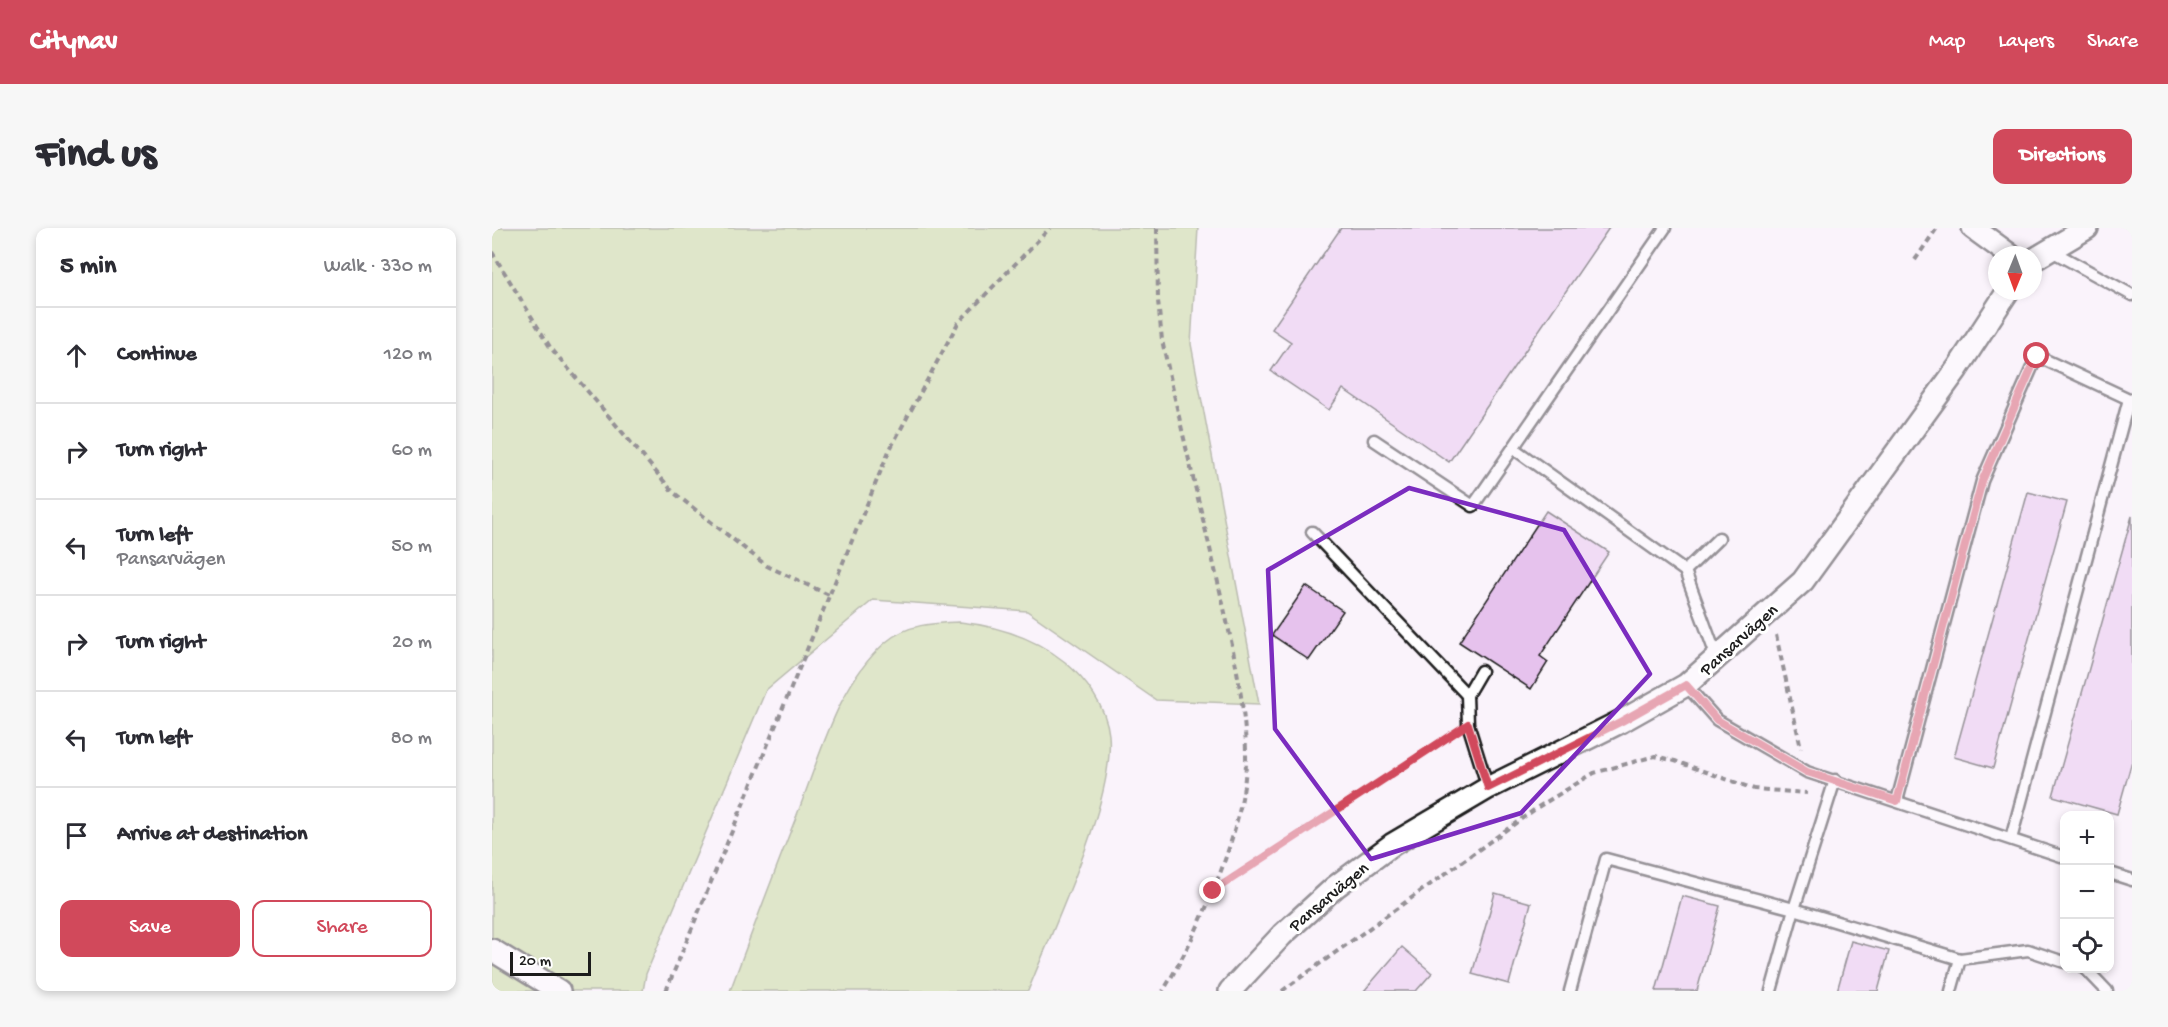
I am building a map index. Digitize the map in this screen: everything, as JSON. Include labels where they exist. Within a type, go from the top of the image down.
[{"type":"street","points":[[1973,228],[1998,246]]},
{"type":"street","points":[[2042,254],[2087,228]]},
{"type":"street","name":"Pansarvägen","points":[[1230,991],[1282,934],[1335,887],[1393,844],[1488,788],[1622,721],[1686,685],[1717,658],[1803,581],[1957,369],[2002,300]]},
{"type":"street","points":[[492,950],[559,991]]},
{"type":"lane","points":[[1374,440],[1473,506],[1665,228]]},
{"type":"lane","points":[[2042,255],[2132,295]]},
{"type":"lane","points":[[1897,801],[1982,481],[2037,356],[2129,399],[2011,839]]},
{"type":"lane","points":[[1513,448],[1685,571],[1717,658]]},
{"type":"lane","points":[[1312,532],[1467,695]]},
{"type":"lane","points":[[1685,571],[1719,538]]},
{"type":"lane","points":[[1481,670],[1467,695],[1468,724],[1488,788]]},
{"type":"lane","points":[[1686,685],[1717,720],[1807,772],[2060,856]]},
{"type":"lane","points":[[1771,991],[1835,780]]},
{"type":"lane","points":[[1570,991],[1606,859],[1794,909],[1959,959],[2028,950],[2060,961]]},
{"type":"lane","points":[[2114,875],[2132,880]]},
{"type":"lane","points":[[1951,991],[1959,959]]},
{"type":"lane","points":[[2089,973],[2107,991]]},
{"type":"path","points":[[666,991],[889,451],[958,323],[1050,228]]},
{"type":"path","points":[[1157,228],[1158,301],[1162,340],[1225,612],[1239,691],[1246,763],[1237,820],[1213,891],[1181,962],[1163,991]]},
{"type":"path","points":[[1915,260],[1937,228]]},
{"type":"path","points":[[492,252],[550,347],[673,492],[767,566],[829,595]]},
{"type":"path","points":[[1776,634],[1807,772]]},
{"type":"path","points":[[1213,891],[1468,724]]},
{"type":"path","points":[[1282,991],[1538,807],[1594,773],[1656,756],[1675,760],[1754,789],[1830,795]]},
{"type":"highlighted area","points":[[1409,488],[1564,530],[1650,674],[1521,813],[1371,859],[1275,729],[1268,570]]},
{"type":"green space","points":[[492,228],[1198,228],[1191,344],[1259,704],[1156,700],[1027,611],[873,600],[766,690],[646,974],[643,991],[492,991]]},
{"type":"green space","points":[[960,622],[1015,634],[1041,646],[1065,662],[1094,694],[1107,724],[1108,762],[1093,828],[1028,991],[730,991],[824,741],[856,677],[886,642],[903,631],[930,624]]},
{"type":"building","points":[[1341,228],[1609,228],[1449,462],[1343,389],[1329,410],[1271,371],[1291,342],[1272,329]]},
{"type":"building","points":[[2028,492],[2067,502],[1993,768],[1954,757]]},
{"type":"building","points":[[1546,511],[1609,552],[1540,656],[1548,662],[1531,689],[1459,642]]},
{"type":"building","points":[[2132,516],[2132,761],[2117,814],[2114,811],[2106,811],[2053,796]]},
{"type":"building","points":[[1306,586],[1343,611],[1309,660],[1272,635]]},
{"type":"building","points":[[1495,893],[1531,903],[1509,984],[1472,974]]},
{"type":"building","points":[[1682,896],[1720,906],[1697,991],[1656,991]]},
{"type":"building","points":[[1851,941],[1889,951],[1878,991],[1837,991]]},
{"type":"building","points":[[1402,947],[1432,973],[1416,991],[1364,991]]},
{"type":"route","points":[[1213,891],[1468,724],[1488,788],[1622,721],[1686,685],[1717,720],[1807,772],[1897,801],[1982,481],[2037,356]]}]
